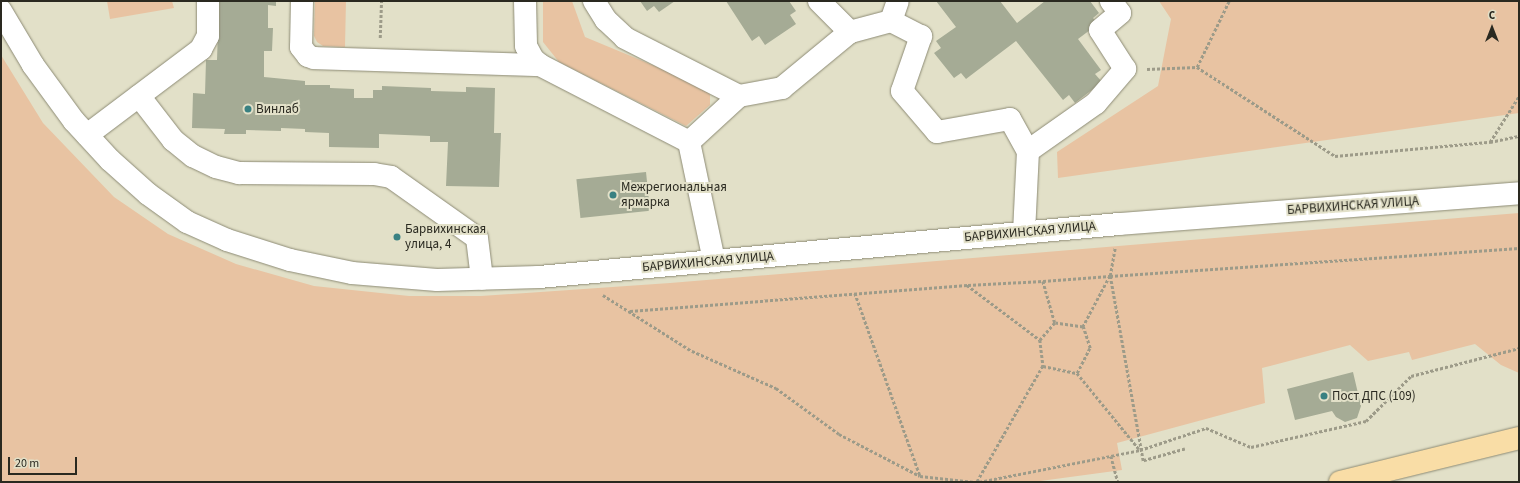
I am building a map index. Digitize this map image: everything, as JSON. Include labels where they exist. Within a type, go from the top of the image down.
[{"type":"main road","points":[[1412,464],[1519,425]]},
{"type":"main road","points":[[1340,482],[1519,438]]},
{"type":"street","points":[[87,135],[204,45],[208,36],[208,1]]},
{"type":"street","points":[[302,1],[301,47],[308,56],[380,60],[540,65]]},
{"type":"street","points":[[525,1],[526,46],[533,59],[540,65],[689,142]]},
{"type":"street","points":[[594,1],[606,20],[625,38],[739,96]]},
{"type":"street","points":[[819,1],[850,32]]},
{"type":"street","points":[[1028,152],[1096,102],[1125,69],[1100,30],[1120,13],[1111,1]]},
{"type":"street","name":"БАРВИХИНСКАЯ УЛИЦА","points":[[1,11],[33,65],[74,121],[148,194],[187,222],[227,240],[290,260],[352,273],[438,280],[482,279],[597,272],[1024,232],[1519,194]]},
{"type":"street","points":[[689,142],[739,96],[782,88],[850,32],[894,11],[921,36],[902,91],[937,132],[1010,119],[1028,152],[1024,232]]},
{"type":"street","points":[[138,96],[178,145],[193,156],[216,167],[239,172],[374,174],[391,177],[477,238],[482,279]]},
{"type":"street","points":[[689,142],[714,261]]},
{"type":"path","points":[[380,60],[381,1]]},
{"type":"path","points":[[1197,67],[1229,1]]},
{"type":"path","points":[[1125,69],[1197,67],[1335,156],[1490,142],[1519,136]]},
{"type":"path","points":[[1490,142],[1519,96]]},
{"type":"path","points":[[630,311],[854,293],[967,285],[1042,282],[1519,248]]},
{"type":"path","points":[[597,272],[603,294],[692,351],[776,388],[839,434],[920,476],[977,482],[1140,450],[1206,428],[1251,447],[1366,421],[1411,376],[1519,348]]},
{"type":"path","points":[[1078,373],[1090,348],[1083,327],[1110,276]]},
{"type":"path","points":[[1110,276],[1143,461],[1185,449]]},
{"type":"path","points":[[1042,282],[1055,323]]},
{"type":"path","points":[[967,285],[1040,340],[1043,366],[977,482]]},
{"type":"path","points":[[854,293],[920,476]]},
{"type":"path","points":[[1055,323],[1083,327]]},
{"type":"path","points":[[1040,340],[1055,323]]},
{"type":"path","points":[[1043,366],[1078,373],[1140,450]]},
{"type":"path","points":[[1111,456],[1118,482]]},
{"type":"shaded area","points":[[107,1],[172,1],[174,8],[110,19]]},
{"type":"shaded area","points":[[315,1],[346,1],[345,47],[323,46],[317,42],[314,36]]},
{"type":"shaded area","points":[[543,1],[572,1],[585,37],[710,89],[710,105],[686,126],[559,62],[543,42]]},
{"type":"shaded area","points":[[1159,1],[1519,1],[1519,113],[1058,178],[1057,152],[1158,86],[1171,19]]},
{"type":"shaded area","points":[[1,55],[43,123],[114,197],[168,234],[236,264],[314,286],[409,296],[481,296],[670,283],[1519,213],[1519,373],[1501,365],[1475,344],[1412,360],[1409,352],[1368,361],[1350,345],[1262,368],[1265,403],[1117,443],[1122,470],[1033,482],[1,482]]},
{"type":"building","points":[[219,1],[276,1],[276,6],[268,5],[268,28],[273,28],[272,51],[264,51],[264,77],[305,81],[305,85],[330,85],[330,88],[354,89],[354,98],[373,98],[373,90],[382,90],[382,86],[431,88],[431,91],[466,92],[466,87],[495,88],[494,133],[501,133],[499,187],[446,186],[448,142],[430,142],[430,136],[379,134],[379,148],[329,147],[329,133],[305,132],[305,129],[281,128],[281,131],[246,130],[246,134],[224,134],[225,129],[192,128],[193,93],[205,94],[206,60],[217,60]]},
{"type":"building","points":[[640,1],[675,1],[659,12],[654,6],[647,11]]},
{"type":"building","points":[[726,1],[789,1],[796,11],[790,15],[796,24],[765,45],[759,36],[752,41]]},
{"type":"building","points":[[936,1],[1000,1],[1017,23],[1045,1],[1090,1],[1099,13],[1093,18],[1098,24],[1078,39],[1101,70],[1095,74],[1102,82],[1075,103],[1069,95],[1063,100],[1016,41],[966,79],[961,73],[954,78],[934,53],[941,48],[936,41],[956,27]]},
{"type":"building","name":"Межрегиональная ярмарка","points":[[646,172],[650,211],[580,218],[576,179]]},
{"type":"building","name":"Пост ДПС (109)","points":[[1353,372],[1361,406],[1357,418],[1345,422],[1336,417],[1332,411],[1295,420],[1287,389]]},
{"type":"place","name":"Винлаб","points":[[248,109]]},
{"type":"place","name":"Межрегиональная ярмарка","points":[[613,195]]},
{"type":"place","name":"Барвихинская улица, 4","points":[[397,237]]},
{"type":"place","name":"Пост ДПС (109)","points":[[1324,396]]}]
